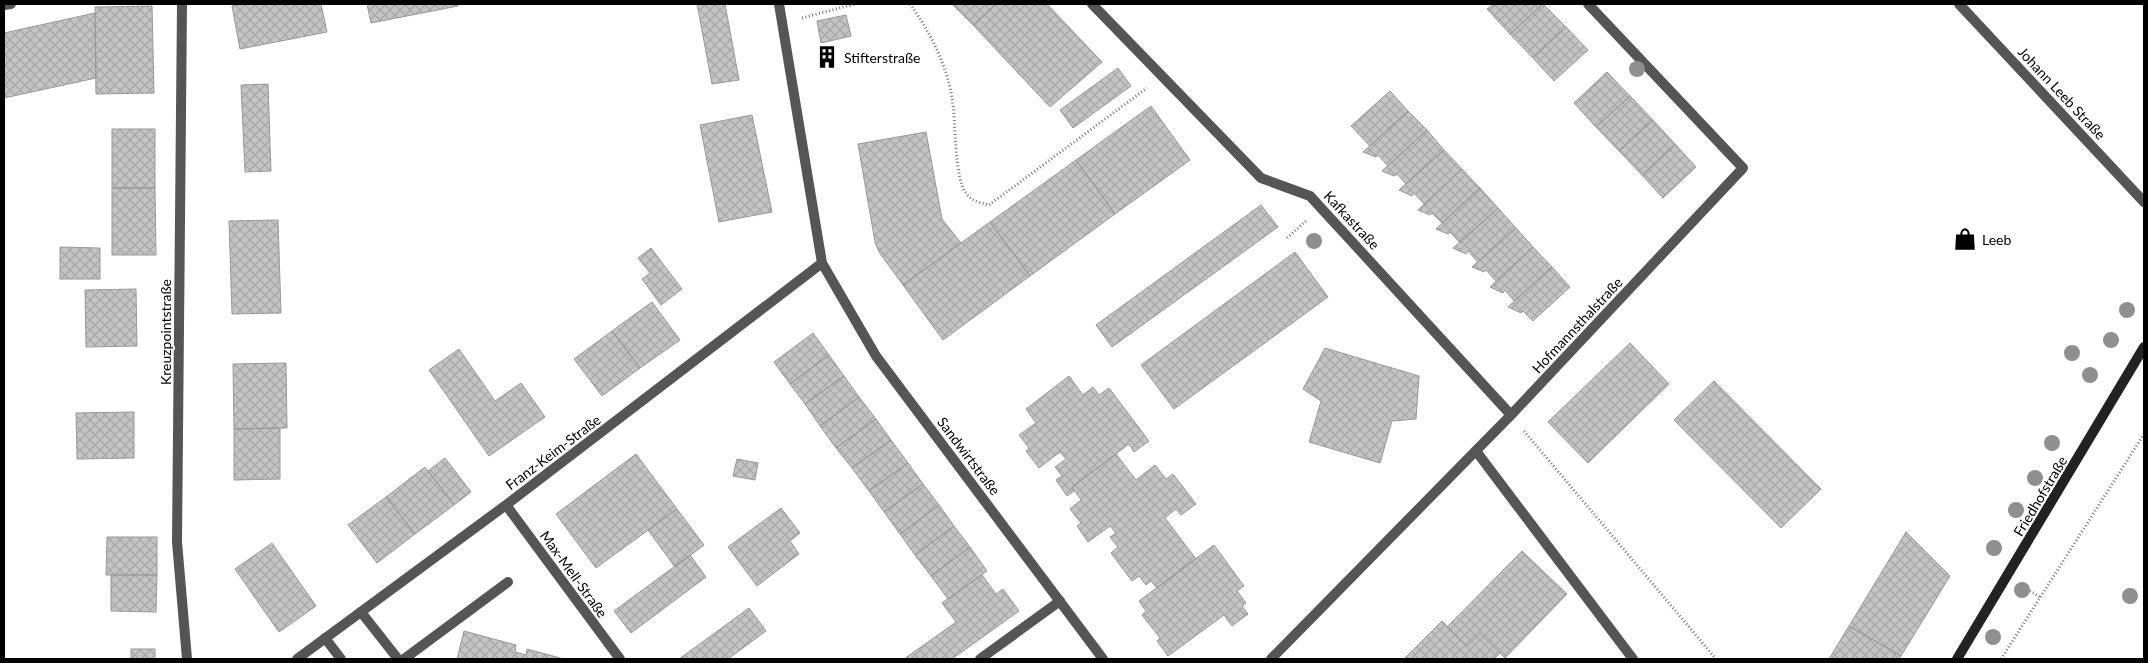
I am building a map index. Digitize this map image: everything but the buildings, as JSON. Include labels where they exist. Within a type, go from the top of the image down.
[{"type":"street","points":[[4,5],[11,4]]},
{"type":"street","name":"Kreuzpointstraße","points":[[182,4],[177,542],[187,659]]},
{"type":"street","points":[[779,4],[822,264]]},
{"type":"street","name":"Kafkastraße","points":[[1092,4],[1261,178],[1310,196],[1511,416]]},
{"type":"street","name":"Hofmannsthalstraße","points":[[1271,659],[1511,416],[1743,168],[1588,4]]},
{"type":"street","name":"Johann Leeb Straße","points":[[1959,4],[2144,202]]},
{"type":"street","name":"Franz-Keim-Straße","points":[[297,659],[506,505],[822,264]]},
{"type":"street","name":"Sandwirtstraße","points":[[822,264],[876,356],[1103,659]]},
{"type":"street","name":"Friedhofstraße","points":[[1957,659],[2144,347]]},
{"type":"street","points":[[1476,451],[1633,659]]},
{"type":"street","name":"Max-Mell-Straße","points":[[506,505],[620,659]]},
{"type":"street","points":[[404,659],[508,582]]},
{"type":"street","points":[[980,659],[1060,601]]},
{"type":"street","points":[[361,612],[398,659]]},
{"type":"street","points":[[325,638],[341,659]]},
{"type":"path","points":[[782,23],[855,4]]},
{"type":"path","points":[[910,4],[925,25],[943,66],[952,96],[960,177],[966,193],[977,202],[989,205],[1161,77]]},
{"type":"path","points":[[1511,416],[1716,659]]},
{"type":"path","points":[[2001,659],[2144,434]]},
{"type":"place","name":"Stifterstraße","points":[[827,57]]},
{"type":"place","name":"Leeb","points":[[1965,239]]}]
